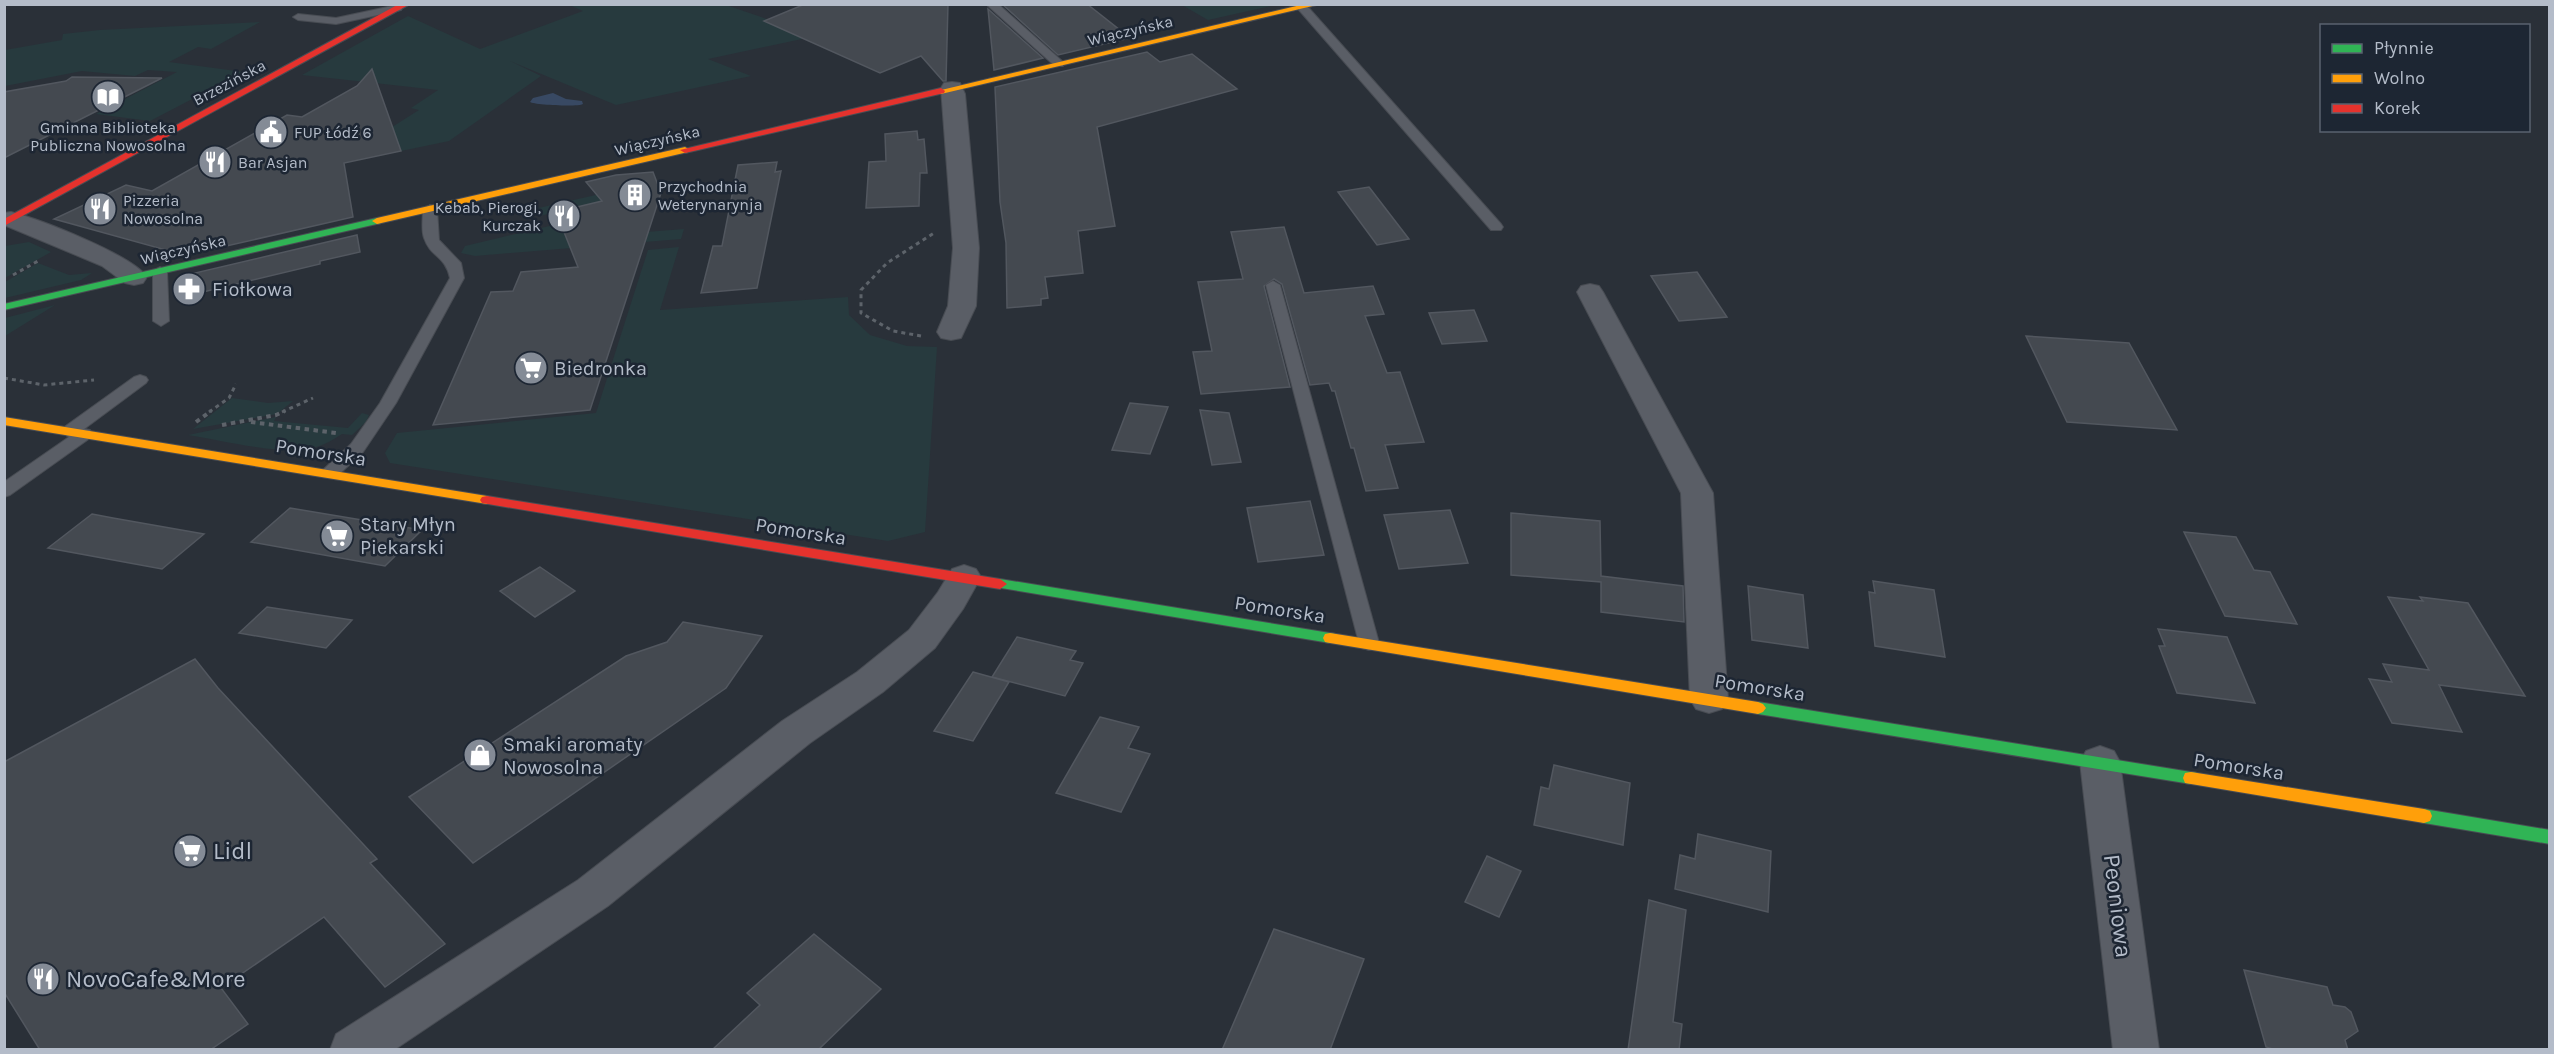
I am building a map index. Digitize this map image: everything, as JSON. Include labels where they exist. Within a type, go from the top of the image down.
[{"type":"street","name":"Brzezińska","points":[[8,221],[404,6]]},
{"type":"street","name":"Wiączyńska","points":[[4,307],[1310,6]]},
{"type":"street","points":[[951,88],[956,118],[966,248],[962,306],[951,332]]},
{"type":"street","points":[[8,221],[111,260],[134,277]]},
{"type":"street","points":[[1590,292],[1697,493],[1709,699]]},
{"type":"street","name":"Pomorska","points":[[4,421],[2550,837]]},
{"type":"street","points":[[365,1041],[593,893],[796,732],[870,682],[922,639],[940,617],[964,577]]},
{"type":"street","name":"Peoniowa","points":[[2100,762],[2136,1050]]},
{"type":"lane","points":[[991,4],[1059,64]]},
{"type":"lane","points":[[298,17],[336,21],[404,6]]},
{"type":"lane","points":[[1310,6],[1496,227]]},
{"type":"lane","points":[[336,21],[342,34],[341,40]]},
{"type":"lane","points":[[330,473],[357,448],[369,432],[394,393],[457,278],[454,263],[436,250],[429,237],[430,209]]},
{"type":"lane","points":[[160,271],[161,321]]},
{"type":"lane","points":[[1274,285],[1369,643]]},
{"type":"lane","points":[[4,491],[140,380]]},
{"type":"path","points":[[762,4],[783,4]]},
{"type":"path","points":[[951,332],[929,337],[892,331],[861,313],[861,290],[887,263],[931,234],[963,222]]},
{"type":"path","points":[[4,280],[46,256]]},
{"type":"path","points":[[4,378],[44,385],[93,381],[103,377]]},
{"type":"path","points":[[192,425],[229,398],[236,384]]},
{"type":"path","points":[[216,426],[276,415],[313,398]]},
{"type":"path","points":[[246,421],[335,432],[345,436]]},
{"type":"green space","points":[[567,4],[726,5],[816,36],[708,59],[751,76],[616,105],[510,61],[541,76],[449,141],[401,151],[389,129],[419,110],[411,108],[438,90],[302,75],[408,16],[480,49],[583,11]]},
{"type":"green space","points":[[1182,5],[1275,5],[1208,20]]},
{"type":"green space","points":[[260,22],[211,49],[198,47],[169,62],[244,72],[150,121],[96,114],[177,72],[148,70],[135,76],[82,71],[5,86],[5,50],[62,40],[63,34]]},
{"type":"green space","points":[[609,192],[612,208],[570,238],[684,229],[681,239],[475,256],[461,253],[465,246],[575,220],[570,209],[539,216],[534,209]]},
{"type":"green space","points":[[29,242],[51,252],[5,278],[5,246]]},
{"type":"green space","points":[[679,247],[660,310],[848,297],[849,315],[870,335],[907,346],[937,347],[925,532],[888,541],[390,463],[385,453],[397,433],[596,413],[648,250]]},
{"type":"green space","points":[[38,263],[69,275],[92,273],[81,280],[5,298],[5,282]]},
{"type":"green space","points":[[55,305],[5,336],[5,318]]},
{"type":"green space","points":[[232,398],[268,403],[293,401],[277,414],[193,429]]},
{"type":"green space","points":[[362,413],[369,415],[366,422],[352,435],[342,434],[321,445],[300,450],[269,449],[188,435],[276,417],[274,421],[348,428]]},
{"type":"water","points":[[553,93],[566,99],[582,101],[583,104],[557,105],[530,102],[533,98]]},
{"type":"building","points":[[805,4],[948,4],[946,81],[943,81],[921,56],[880,73],[764,21]]},
{"type":"building","points":[[1002,4],[1087,4],[1130,38],[1058,55]]},
{"type":"building","points":[[988,9],[1043,58],[994,70]]},
{"type":"building","points":[[1147,52],[1160,62],[1192,54],[1237,89],[1097,127],[1115,226],[1078,231],[1083,273],[1045,277],[1048,298],[1041,299],[1041,305],[1007,308],[1006,243],[1000,202],[995,87]]},
{"type":"building","points":[[372,69],[401,151],[344,163],[353,217],[178,257],[177,253],[54,219],[126,185],[152,191],[287,115],[302,117],[357,86]]},
{"type":"building","points":[[72,77],[162,78],[4,158],[4,92],[66,81]]},
{"type":"building","points":[[917,131],[918,140],[924,139],[927,173],[920,173],[919,206],[866,208],[869,162],[886,161],[885,134]]},
{"type":"building","points":[[777,162],[775,172],[781,171],[757,288],[701,293],[713,246],[722,246],[738,165]]},
{"type":"building","name":"Biedronka","points":[[653,172],[661,193],[590,410],[433,425],[491,292],[513,291],[521,272],[578,267],[556,212],[602,201],[586,182],[616,175]]},
{"type":"building","points":[[1369,187],[1409,239],[1377,245],[1338,192]]},
{"type":"building","points":[[1284,227],[1304,293],[1373,286],[1384,314],[1365,316],[1387,373],[1400,372],[1424,442],[1385,445],[1398,488],[1366,491],[1335,391],[1332,391],[1329,383],[1310,385],[1282,284],[1274,279],[1264,286],[1290,387],[1201,394],[1193,352],[1212,351],[1198,282],[1243,279],[1231,232]]},
{"type":"building","points":[[357,235],[360,252],[320,261],[320,264],[178,298],[178,277]]},
{"type":"building","points":[[1697,272],[1727,317],[1679,321],[1651,276]]},
{"type":"building","points":[[1474,310],[1487,341],[1442,344],[1429,313]]},
{"type":"building","points":[[2026,336],[2129,343],[2177,430],[2067,422]]},
{"type":"building","points":[[1130,403],[1168,407],[1150,454],[1112,450]]},
{"type":"building","points":[[1200,410],[1229,413],[1241,462],[1212,465]]},
{"type":"building","points":[[1310,501],[1324,555],[1258,562],[1247,508]]},
{"type":"building","name":"Stary Młyn Piekarski","points":[[290,508],[422,530],[385,566],[251,542]]},
{"type":"building","points":[[1450,510],[1468,563],[1399,569],[1384,515]]},
{"type":"building","points":[[1511,513],[1600,521],[1601,576],[1683,586],[1684,622],[1601,612],[1601,582],[1511,575]]},
{"type":"building","points":[[92,514],[204,534],[162,569],[48,548]]},
{"type":"building","points":[[2184,532],[2236,537],[2254,570],[2270,572],[2297,624],[2225,616]]},
{"type":"building","points":[[540,567],[575,591],[535,617],[500,591]]},
{"type":"building","points":[[1873,581],[1934,590],[1945,657],[1875,646],[1869,592],[1875,593]]},
{"type":"building","points":[[1748,586],[1803,595],[1808,648],[1752,640]]},
{"type":"building","points":[[2388,597],[2423,601],[2420,597],[2468,603],[2525,696],[2439,685],[2462,732],[2392,723],[2369,679],[2392,682],[2383,664],[2429,670]]},
{"type":"building","points":[[267,607],[352,620],[326,648],[239,633]]},
{"type":"building","points":[[683,622],[762,636],[726,688],[473,863],[409,797],[626,656],[667,642]]},
{"type":"building","points":[[2158,629],[2227,637],[2255,703],[2177,693],[2159,646],[2165,646]]},
{"type":"building","points":[[1017,637],[1076,651],[1070,660],[1083,663],[1065,696],[992,677]]},
{"type":"building","name":"Lidl","points":[[195,659],[218,688],[377,859],[370,863],[445,944],[385,987],[324,917],[221,988],[248,1024],[210,1050],[40,1050],[4,992],[4,762]]},
{"type":"building","points":[[973,672],[1009,682],[973,741],[934,731]]},
{"type":"building","points":[[1100,717],[1139,727],[1128,748],[1150,754],[1121,812],[1056,793]]},
{"type":"building","points":[[1554,765],[1630,783],[1623,845],[1534,825],[1541,787],[1549,789]]},
{"type":"building","points":[[1698,834],[1771,851],[1768,912],[1675,889],[1680,855],[1695,859]]},
{"type":"building","points":[[1487,856],[1521,871],[1499,917],[1465,902]]},
{"type":"building","points":[[1649,900],[1686,910],[1673,1022],[1682,1024],[1679,1050],[1628,1050]]},
{"type":"building","points":[[1274,929],[1364,959],[1330,1050],[1222,1050]]},
{"type":"building","points":[[814,934],[881,989],[818,1050],[712,1050],[760,1005],[747,993]]},
{"type":"building","points":[[2244,970],[2327,987],[2333,1005],[2345,1007],[2351,1012],[2358,1031],[2345,1040],[2348,1050],[2276,1050],[2266,1047]]},
{"type":"traffic: fast","points":[[4,307],[377,221]]},
{"type":"traffic: fast","points":[[1000,584],[1330,638]]},
{"type":"traffic: fast","points":[[1758,708],[2191,778]]},
{"type":"traffic: fast","points":[[2424,816],[2550,837]]},
{"type":"traffic: slow","points":[[941,91],[1317,4]]},
{"type":"traffic: slow","points":[[377,221],[685,150]]},
{"type":"traffic: slow","points":[[4,421],[487,500]]},
{"type":"traffic: slow","points":[[1330,638],[1758,708]]},
{"type":"traffic: slow","points":[[2191,778],[2424,816]]},
{"type":"traffic: jam","points":[[4,223],[406,4]]},
{"type":"traffic: jam","points":[[685,150],[941,91]]},
{"type":"traffic: jam","points":[[487,500],[1000,584]]},
{"type":"place","name":"Gminna Biblioteka Publiczna Nowosolna","points":[[108,97]]},
{"type":"place","name":"FUP Łódź 6","points":[[271,132]]},
{"type":"place","name":"Bar Asjan","points":[[215,162]]},
{"type":"place","name":"Przychodnia Weterynarynja","points":[[635,195]]},
{"type":"place","name":"Pizzeria Nowosolna","points":[[100,209]]},
{"type":"place","name":"Kebab, Pierogi, Kurczak","points":[[564,216]]},
{"type":"place","name":"Fiołkowa","points":[[189,289]]},
{"type":"place","name":"Biedronka","points":[[531,368]]},
{"type":"place","name":"Stary Młyn Piekarski","points":[[337,536]]},
{"type":"place","name":"Smaki aromaty Nowosolna","points":[[480,755]]},
{"type":"place","name":"Lidl","points":[[190,851]]},
{"type":"place","name":"NovoCafe&More","points":[[43,979]]}]
